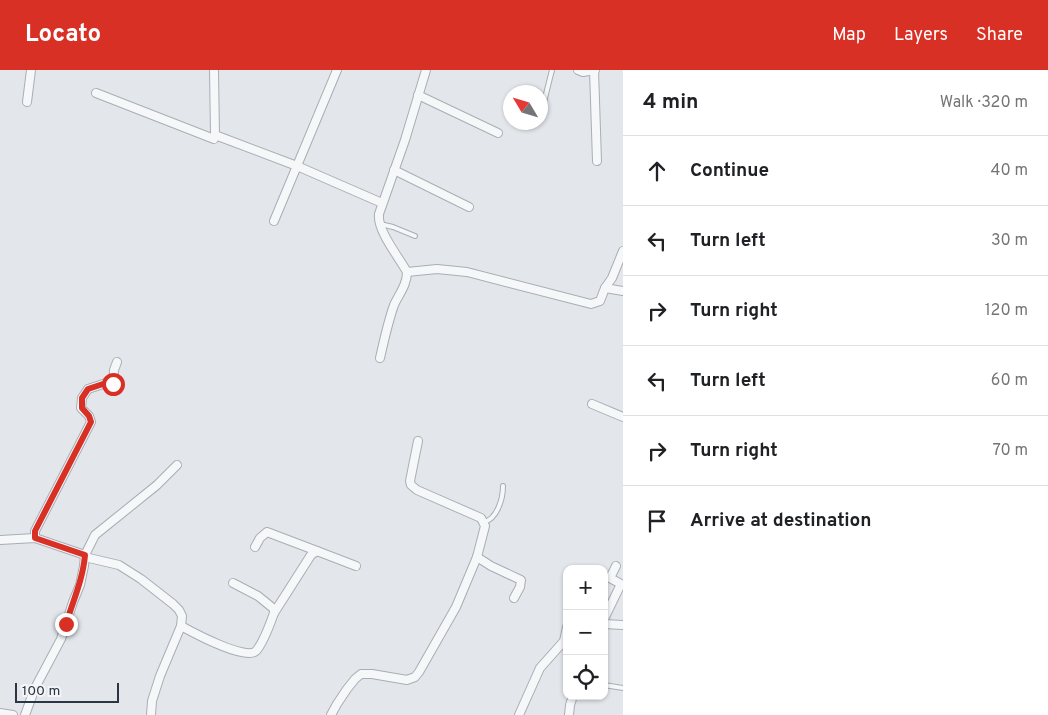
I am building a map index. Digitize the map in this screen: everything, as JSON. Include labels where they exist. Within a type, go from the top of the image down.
[{"type":"street","points":[[27,102],[31,70]]},
{"type":"street","points":[[96,93],[214,139],[214,70]]},
{"type":"street","points":[[274,221],[337,70]]},
{"type":"street","points":[[380,358],[392,312],[404,287],[407,272],[394,254],[378,220],[426,70]]},
{"type":"street","points":[[578,70],[583,72],[595,70],[597,161]]},
{"type":"street","points":[[418,95],[498,133]]},
{"type":"street","points":[[215,135],[297,166],[382,203]]},
{"type":"street","points":[[394,170],[469,207]]},
{"type":"street","points":[[407,272],[437,269],[467,272],[591,304],[600,301],[604,288],[612,278],[623,251]]},
{"type":"street","points":[[604,288],[623,291]]},
{"type":"street","points":[[35,538],[35,531],[91,422],[89,416],[82,408],[82,398],[88,389],[106,383],[113,384],[114,370],[117,362]]},
{"type":"street","points":[[592,404],[623,416]]},
{"type":"street","points":[[331,715],[347,689],[360,674],[372,674],[407,680],[415,677],[456,607],[477,557],[485,526],[481,518],[417,490],[411,485],[410,481],[418,442]]},
{"type":"street","points":[[25,715],[35,688],[61,639],[72,602],[80,585],[85,555],[95,534],[157,486],[177,465]]},
{"type":"street","points":[[255,547],[260,538],[267,532],[356,566]]},
{"type":"street","points":[[0,540],[35,538],[89,558],[119,565],[141,579],[180,610],[182,616],[181,626],[160,676],[152,702],[151,715]]},
{"type":"street","points":[[181,626],[226,647],[248,654],[256,651],[274,613],[310,555],[317,552]]},
{"type":"street","points":[[477,557],[521,580],[520,587],[514,598]]},
{"type":"street","points":[[608,611],[621,584],[610,578],[616,566]]},
{"type":"street","points":[[233,583],[258,596],[274,609],[274,613]]},
{"type":"street","points":[[608,624],[623,625]]},
{"type":"street","points":[[520,715],[540,668],[563,642]]},
{"type":"street","points":[[569,715],[572,700]]},
{"type":"street","points":[[0,713],[12,715]]},
{"type":"lane","points":[[548,86],[552,70]]},
{"type":"lane","points":[[380,224],[415,236]]},
{"type":"lane","points":[[484,522],[490,521],[494,516],[503,496],[503,486]]},
{"type":"lane","points":[[608,686],[623,688]]},
{"type":"route","points":[[66,624],[72,602],[80,585],[85,555],[35,538],[35,531],[91,422],[89,416],[82,408],[82,398],[88,389],[106,383],[113,384]]}]
